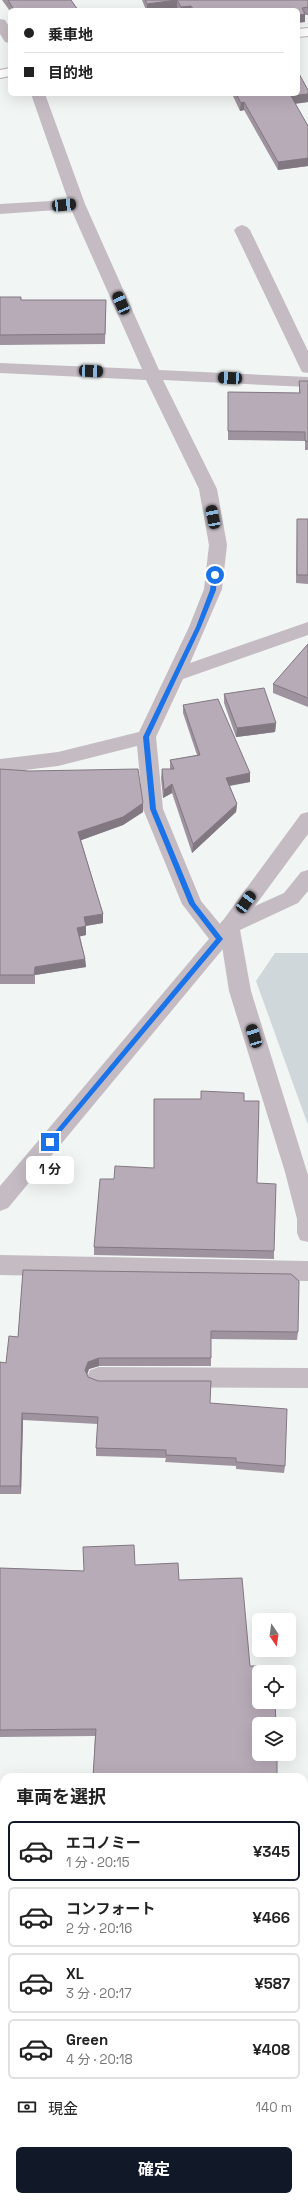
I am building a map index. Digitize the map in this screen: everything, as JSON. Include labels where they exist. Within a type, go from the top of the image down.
[{"type":"street","points":[[0,23],[8,36]]},
{"type":"street","points":[[39,96],[77,204],[152,374],[208,489],[218,545],[213,590],[198,627],[146,737],[153,809],[192,904],[224,933],[240,991],[296,1172],[308,1219],[308,1233]]},
{"type":"street","points":[[0,208],[77,204]]},
{"type":"street","points":[[242,230],[308,368]]},
{"type":"street","points":[[0,368],[308,382]]},
{"type":"street","points":[[176,675],[308,628]]},
{"type":"street","points":[[0,766],[58,759],[146,737]]},
{"type":"street","points":[[0,1202],[224,933],[308,819]]},
{"type":"street","points":[[224,933],[291,898],[308,877]]},
{"type":"street","points":[[0,1265],[308,1271]]},
{"type":"street","points":[[99,1377],[308,1378]]},
{"type":"shaded area","points":[[275,953],[308,953],[308,1125],[256,981]]},
{"type":"building","points":[[8,0],[71,0],[77,8],[13,8]]},
{"type":"building","points":[[145,0],[177,0],[147,4]]},
{"type":"building","points":[[177,0],[308,0],[308,7],[302,8],[305,14],[300,15],[300,8],[181,7]]},
{"type":"building","points":[[300,76],[308,90],[308,94],[300,95]]},
{"type":"building","points":[[237,96],[291,96],[308,126],[308,158],[278,162],[244,102],[241,103]]},
{"type":"building","points":[[0,297],[21,297],[21,300],[106,300],[105,334],[0,335]]},
{"type":"building","points":[[299,381],[308,381],[308,441],[305,441],[305,432],[228,431],[228,392],[300,393]]},
{"type":"building","points":[[297,519],[308,519],[308,575],[297,575]]},
{"type":"building","points":[[308,644],[308,698],[273,684]]},
{"type":"building","points":[[264,688],[276,723],[237,728],[224,694]]},
{"type":"building","points":[[218,699],[250,773],[226,778],[237,804],[193,844],[172,784],[164,790],[162,769],[174,769],[170,760],[200,755],[183,705]]},
{"type":"building","points":[[0,769],[29,771],[138,769],[143,803],[123,817],[78,832],[103,914],[84,917],[86,926],[77,928],[85,959],[35,967],[34,975],[0,975]]},
{"type":"building","points":[[201,1091],[244,1093],[244,1101],[259,1101],[257,1183],[276,1184],[274,1251],[94,1247],[100,1179],[114,1179],[115,1166],[154,1168],[154,1099],[201,1099]]},
{"type":"building","points":[[23,1270],[291,1274],[299,1281],[298,1332],[211,1331],[211,1358],[99,1358],[88,1362],[85,1370],[88,1377],[98,1381],[211,1381],[210,1403],[287,1409],[285,1466],[236,1462],[236,1458],[166,1455],[166,1450],[96,1448],[98,1417],[22,1413],[20,1486],[0,1486],[0,1362],[6,1363],[9,1336],[18,1337]]},
{"type":"building","points":[[134,1545],[135,1565],[178,1563],[179,1580],[242,1578],[250,1666],[252,1666],[252,1709],[275,1709],[276,1717],[252,1717],[252,1761],[277,1761],[277,1773],[93,1773],[96,1729],[0,1730],[0,1568],[84,1571],[83,1547]]},
{"type":"route","points":[[50,1142],[220,939],[192,904],[153,809],[146,737],[198,627],[213,590],[215,575]]}]
